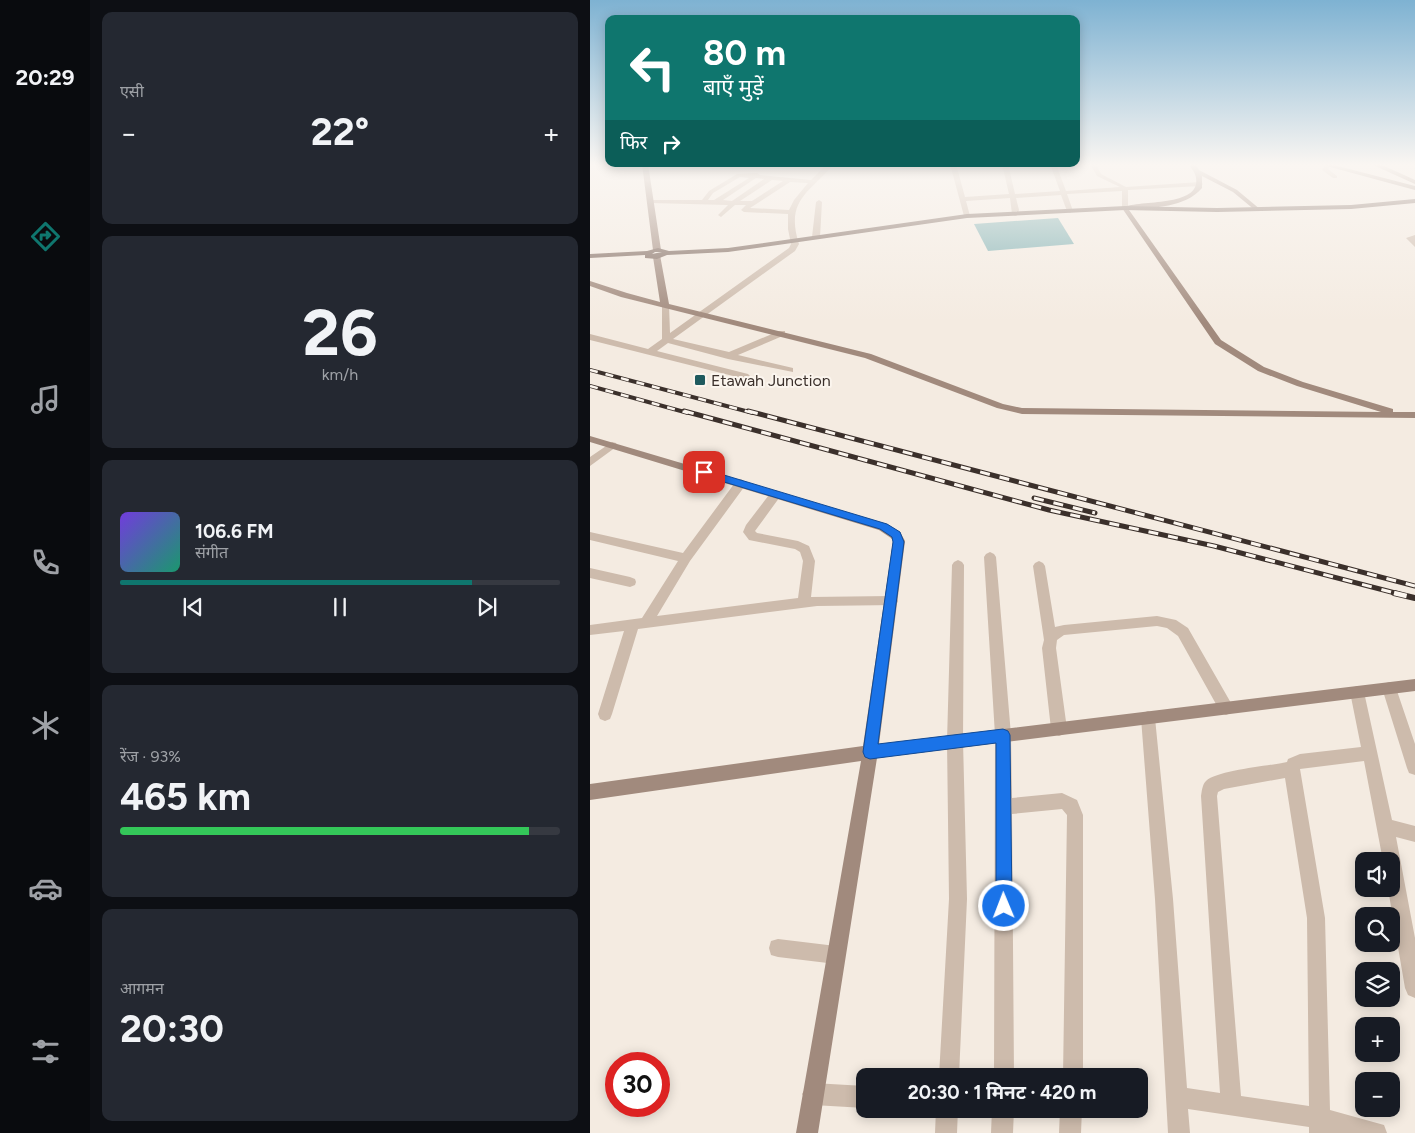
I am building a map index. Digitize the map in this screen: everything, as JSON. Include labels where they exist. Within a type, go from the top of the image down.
[{"type":"main road","points":[[590,256],[648,253],[648,256],[651,257],[657,253],[728,250],[961,217]]},
{"type":"street","points":[[653,217],[664,304],[666,340]]},
{"type":"street","points":[[650,352],[792,249],[795,244],[791,217]]},
{"type":"street","points":[[816,237],[818,217]]},
{"type":"street","points":[[1131,217],[1218,342],[1261,369],[1300,384],[1402,415]]},
{"type":"street","points":[[1415,237],[1410,238],[1415,245]]},
{"type":"street","points":[[590,283],[624,295],[782,333],[887,362],[1000,406],[1022,411],[1402,415],[1415,417]]},
{"type":"street","points":[[728,356],[782,333]]},
{"type":"street","points":[[590,337],[745,376]]},
{"type":"street","points":[[666,340],[790,370]]},
{"type":"street","points":[[590,439],[892,530],[899,542],[870,752],[807,1133]]},
{"type":"street","points":[[590,463],[612,445]]},
{"type":"street","points":[[605,714],[639,624],[741,483]]},
{"type":"street","points":[[776,494],[750,528],[749,532],[753,537],[798,545],[805,550],[809,562],[804,603]]},
{"type":"street","points":[[590,536],[686,558]]},
{"type":"street","points":[[990,557],[1003,735],[1004,1068]]},
{"type":"street","points":[[949,1068],[958,899],[955,742],[958,565]]},
{"type":"street","points":[[1039,566],[1050,639],[1049,648],[1059,729]]},
{"type":"street","points":[[590,573],[630,582]]},
{"type":"street","points":[[590,630],[804,603],[890,601]]},
{"type":"street","points":[[1050,639],[1055,632],[1064,630],[1157,622],[1167,622],[1178,626],[1226,708]]},
{"type":"street","points":[[590,792],[870,752],[1415,686]]},
{"type":"street","points":[[1389,688],[1415,768]]},
{"type":"street","points":[[1357,692],[1385,826],[1415,988]]},
{"type":"street","points":[[1148,718],[1164,899],[1179,1133]]},
{"type":"street","points":[[1319,1126],[1316,918],[1292,769],[1294,764],[1300,761],[1370,753]]},
{"type":"street","points":[[1231,1104],[1209,796],[1210,788],[1217,782],[1292,769]]},
{"type":"street","points":[[1003,808],[1062,801],[1069,803],[1073,807],[1075,815],[1073,1068]]},
{"type":"street","points":[[1385,826],[1415,834]]},
{"type":"street","points":[[778,948],[836,954]]},
{"type":"street","points":[[813,1094],[856,1096]]},
{"type":"street","points":[[1178,1097],[1231,1104],[1319,1126],[1376,1133]]},
{"type":"street","points":[[946,1133],[947,1118]]},
{"type":"street","points":[[1002,1133],[1003,1118]]},
{"type":"street","points":[[1070,1133],[1071,1118]]},
{"type":"water","points":[[1058,218],[1074,244],[988,251],[974,224]]},
{"type":"railway","points":[[590,370],[753,413]]},
{"type":"railway","points":[[590,386],[688,413]]},
{"type":"railway","points":[[684,411],[1049,510],[1214,546],[1399,594]]},
{"type":"railway","points":[[748,411],[1415,586]]},
{"type":"railway","points":[[1034,498],[1095,513]]},
{"type":"railway","points":[[1394,593],[1415,598]]},
{"type":"place","name":"Etawah Junction","points":[[700,380]]},
{"type":"route","points":[[704,472],[884,527],[892,530],[896,535],[899,542],[870,752],[1003,735],[1004,906]]}]
